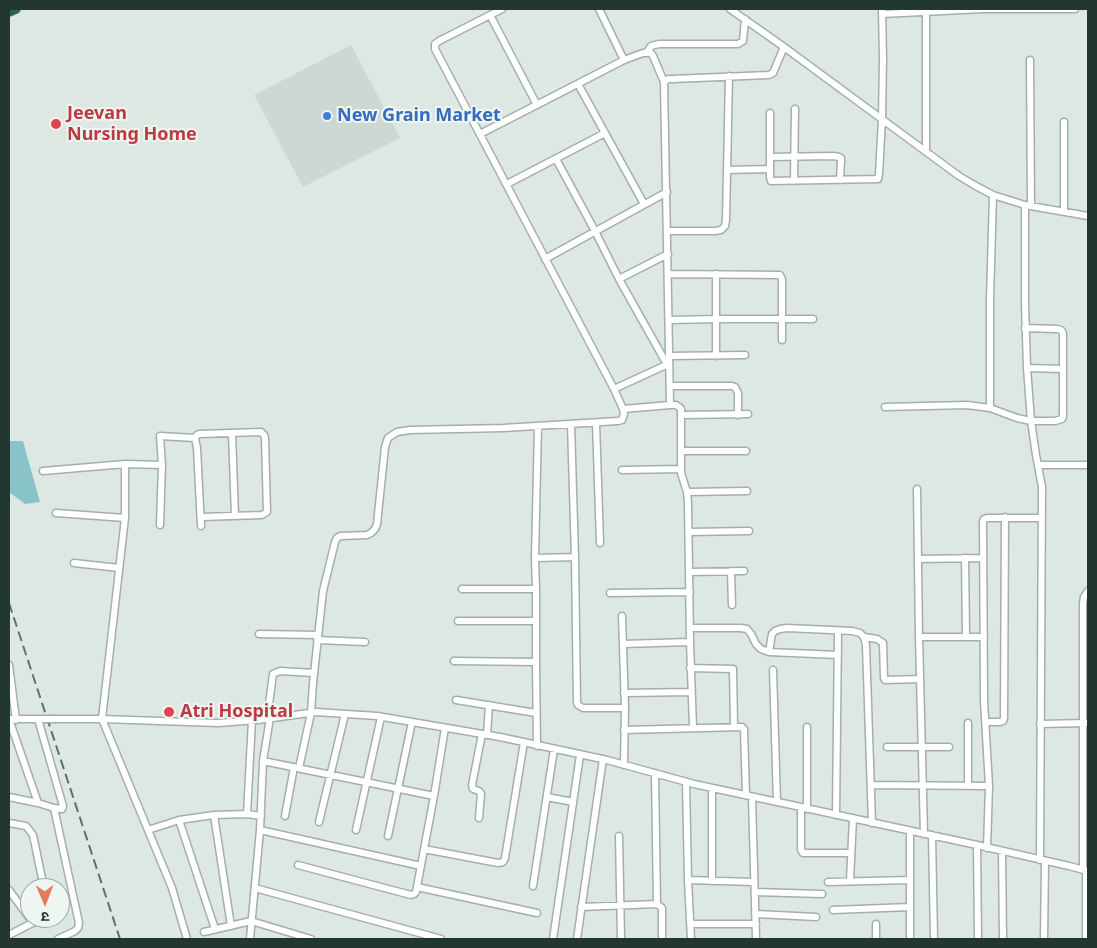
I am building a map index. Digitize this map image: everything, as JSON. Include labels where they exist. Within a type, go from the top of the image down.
[{"type":"highway","points":[[9,12],[16,9]]},
{"type":"street","points":[[285,816],[311,713],[324,585],[337,538],[340,536],[367,535],[375,529],[385,447],[388,438],[397,432],[410,430],[538,426],[618,421],[622,420],[624,414],[624,409],[614,389],[435,48],[435,44],[439,41],[502,9]]},
{"type":"street","points":[[599,9],[624,60]]},
{"type":"street","points":[[730,9],[959,176],[992,195],[1028,206],[1088,216]]},
{"type":"street","points":[[770,113],[771,181],[878,179],[882,120],[882,11],[1075,9]]},
{"type":"street","points":[[926,12],[926,152]]},
{"type":"street","points":[[490,15],[537,106]]},
{"type":"street","points":[[480,134],[624,60],[647,52],[652,46],[659,44],[738,44],[743,41],[745,19]]},
{"type":"street","points":[[664,82],[668,79],[769,75],[773,73],[784,47]]},
{"type":"street","points":[[647,52],[651,53],[656,61],[664,82],[670,405]]},
{"type":"street","points":[[1030,60],[1028,206],[1024,270],[1025,328],[1031,421],[1042,487],[1040,724],[1044,939]]},
{"type":"street","points":[[668,231],[714,231],[721,230],[725,226],[729,76]]},
{"type":"street","points":[[578,84],[644,204]]},
{"type":"street","points":[[794,181],[795,109]]},
{"type":"street","points":[[1064,122],[1064,212]]},
{"type":"street","points":[[507,184],[605,133]]},
{"type":"street","points":[[770,157],[839,157],[841,161],[840,180]]},
{"type":"street","points":[[556,159],[668,367]]},
{"type":"street","points":[[727,170],[770,169]]},
{"type":"street","points":[[545,259],[667,192]]},
{"type":"street","points":[[990,408],[992,195]]},
{"type":"street","points":[[619,278],[668,254]]},
{"type":"street","points":[[669,274],[780,275],[782,279],[782,340]]},
{"type":"street","points":[[716,274],[716,356]]},
{"type":"street","points":[[669,320],[813,319]]},
{"type":"street","points":[[885,407],[967,405],[990,408],[1031,421],[1055,421],[1062,419],[1064,337],[1061,330],[1057,329],[1025,328]]},
{"type":"street","points":[[669,356],[745,355]]},
{"type":"street","points":[[614,389],[668,367]]},
{"type":"street","points":[[1027,368],[1063,369]]},
{"type":"street","points":[[670,386],[735,387],[738,393],[738,415]]},
{"type":"street","points":[[624,409],[670,405],[679,407],[682,415],[681,469],[687,492],[689,532],[690,668],[693,728]]},
{"type":"street","points":[[682,415],[748,414]]},
{"type":"street","points":[[596,423],[600,543]]},
{"type":"street","points":[[571,424],[578,705],[583,708],[625,708]]},
{"type":"street","points":[[537,746],[535,558],[538,426]]},
{"type":"street","points":[[200,517],[262,515],[267,512],[265,438],[261,432],[197,435],[196,438],[200,517],[201,526]]},
{"type":"street","points":[[232,433],[235,516]]},
{"type":"street","points":[[160,525],[162,465],[160,436],[196,438]]},
{"type":"street","points":[[681,451],[746,451]]},
{"type":"street","points":[[43,471],[125,464],[162,465]]},
{"type":"street","points":[[125,464],[125,518],[102,719],[172,888],[187,939]]},
{"type":"street","points":[[1038,466],[1088,466]]},
{"type":"street","points":[[622,470],[681,469]]},
{"type":"street","points":[[917,489],[924,834]]},
{"type":"street","points":[[687,492],[747,490]]},
{"type":"street","points":[[56,513],[125,518]]},
{"type":"street","points":[[986,722],[1000,722],[1004,718],[1005,517]]},
{"type":"street","points":[[987,848],[989,786],[984,637],[983,522],[987,518],[1042,518]]},
{"type":"street","points":[[689,532],[749,531]]},
{"type":"street","points":[[535,558],[575,557]]},
{"type":"street","points":[[965,558],[966,637]]},
{"type":"street","points":[[918,559],[983,558]]},
{"type":"street","points":[[74,562],[119,568]]},
{"type":"street","points":[[731,571],[732,605]]},
{"type":"street","points":[[690,572],[744,571]]},
{"type":"street","points":[[462,589],[536,589]]},
{"type":"street","points":[[1086,939],[1083,603],[1088,590]]},
{"type":"street","points":[[610,593],[690,592]]},
{"type":"street","points":[[622,616],[625,708],[624,765]]},
{"type":"street","points":[[458,621],[536,621]]},
{"type":"street","points":[[690,628],[747,629],[756,644],[770,652],[838,655]]},
{"type":"street","points":[[770,652],[772,634],[780,629],[852,631],[860,633],[864,637],[866,645],[872,823]]},
{"type":"street","points":[[836,815],[838,631]]},
{"type":"street","points":[[259,634],[365,642]]},
{"type":"street","points":[[864,637],[877,638],[883,643],[885,680],[920,679]]},
{"type":"street","points":[[919,637],[984,637]]},
{"type":"street","points":[[623,644],[690,642]]},
{"type":"street","points":[[454,661],[536,662]]},
{"type":"street","points":[[9,665],[11,720],[38,803]]},
{"type":"street","points":[[690,668],[733,670],[734,727]]},
{"type":"street","points":[[773,670],[777,802]]},
{"type":"street","points":[[250,939],[264,760],[273,674],[280,671],[314,673]]},
{"type":"street","points":[[624,694],[691,692]]},
{"type":"street","points":[[456,700],[536,713]]},
{"type":"street","points":[[479,818],[482,794],[473,789],[472,785],[489,705]]},
{"type":"street","points":[[11,720],[102,719],[218,723],[316,712],[381,717],[524,742],[580,754],[686,782],[977,845],[1086,871]]},
{"type":"street","points":[[319,822],[345,714]]},
{"type":"street","points":[[356,830],[381,717]]},
{"type":"street","points":[[9,797],[62,809],[63,806],[38,719]]},
{"type":"street","points":[[247,814],[252,720]]},
{"type":"street","points":[[388,836],[412,722]]},
{"type":"street","points":[[968,723],[968,786]]},
{"type":"street","points":[[1040,724],[1085,723]]},
{"type":"street","points":[[624,730],[734,727],[742,727],[744,729],[755,892],[756,939]]},
{"type":"street","points":[[806,727],[801,850],[803,853],[852,853]]},
{"type":"street","points":[[298,865],[411,895],[414,894],[421,866],[445,728]]},
{"type":"street","points":[[424,849],[498,863],[503,862],[524,742]]},
{"type":"street","points":[[887,747],[949,747]]},
{"type":"street","points":[[533,886],[554,749]]},
{"type":"street","points":[[553,939],[580,754]]},
{"type":"street","points":[[264,760],[434,796]]},
{"type":"street","points":[[577,939],[603,760]]},
{"type":"street","points":[[656,773],[658,904],[662,908],[662,939]]},
{"type":"street","points":[[686,782],[691,939]]},
{"type":"street","points":[[871,785],[989,786]]},
{"type":"street","points":[[712,788],[712,880]]},
{"type":"street","points":[[547,797],[573,802]]},
{"type":"street","points":[[54,808],[78,923],[78,928],[75,931],[58,939]]},
{"type":"street","points":[[148,830],[179,820],[214,815],[247,814],[261,816]]},
{"type":"street","points":[[214,815],[231,926]]},
{"type":"street","points":[[850,881],[853,818]]},
{"type":"street","points":[[179,820],[215,930]]},
{"type":"street","points":[[9,823],[26,826],[33,835],[42,878]]},
{"type":"street","points":[[260,830],[421,866]]},
{"type":"street","points":[[910,831],[910,939]]},
{"type":"street","points":[[932,835],[934,939]]},
{"type":"street","points":[[619,836],[621,939]]},
{"type":"street","points":[[977,845],[978,939]]},
{"type":"street","points":[[1002,851],[1003,939]]},
{"type":"street","points":[[688,880],[754,882]]},
{"type":"street","points":[[828,882],[910,880]]},
{"type":"street","points":[[417,887],[537,913]]},
{"type":"street","points":[[255,888],[441,939]]},
{"type":"street","points":[[9,890],[20,905]]},
{"type":"street","points":[[755,892],[822,894]]},
{"type":"street","points":[[581,906],[658,904]]},
{"type":"street","points":[[833,910],[910,907]]},
{"type":"street","points":[[756,914],[816,917]]},
{"type":"street","points":[[204,932],[251,921],[311,939]]},
{"type":"street","points":[[691,924],[756,924]]},
{"type":"street","points":[[876,924],[876,939]]},
{"type":"street","points":[[9,935],[23,928]]},
{"type":"shaded area","name":"New Grain Market","points":[[351,45],[400,138],[303,187],[254,95]]},
{"type":"water","points":[[9,441],[23,441],[40,502],[25,504],[9,492]]},
{"type":"railway","points":[[9,603],[120,939]]},
{"type":"place","name":"New Grain Market","points":[[327,116]]},
{"type":"place","name":"Jeevan Nursing Home","points":[[56,124]]},
{"type":"place","name":"Atri Hospital","points":[[169,712]]}]
